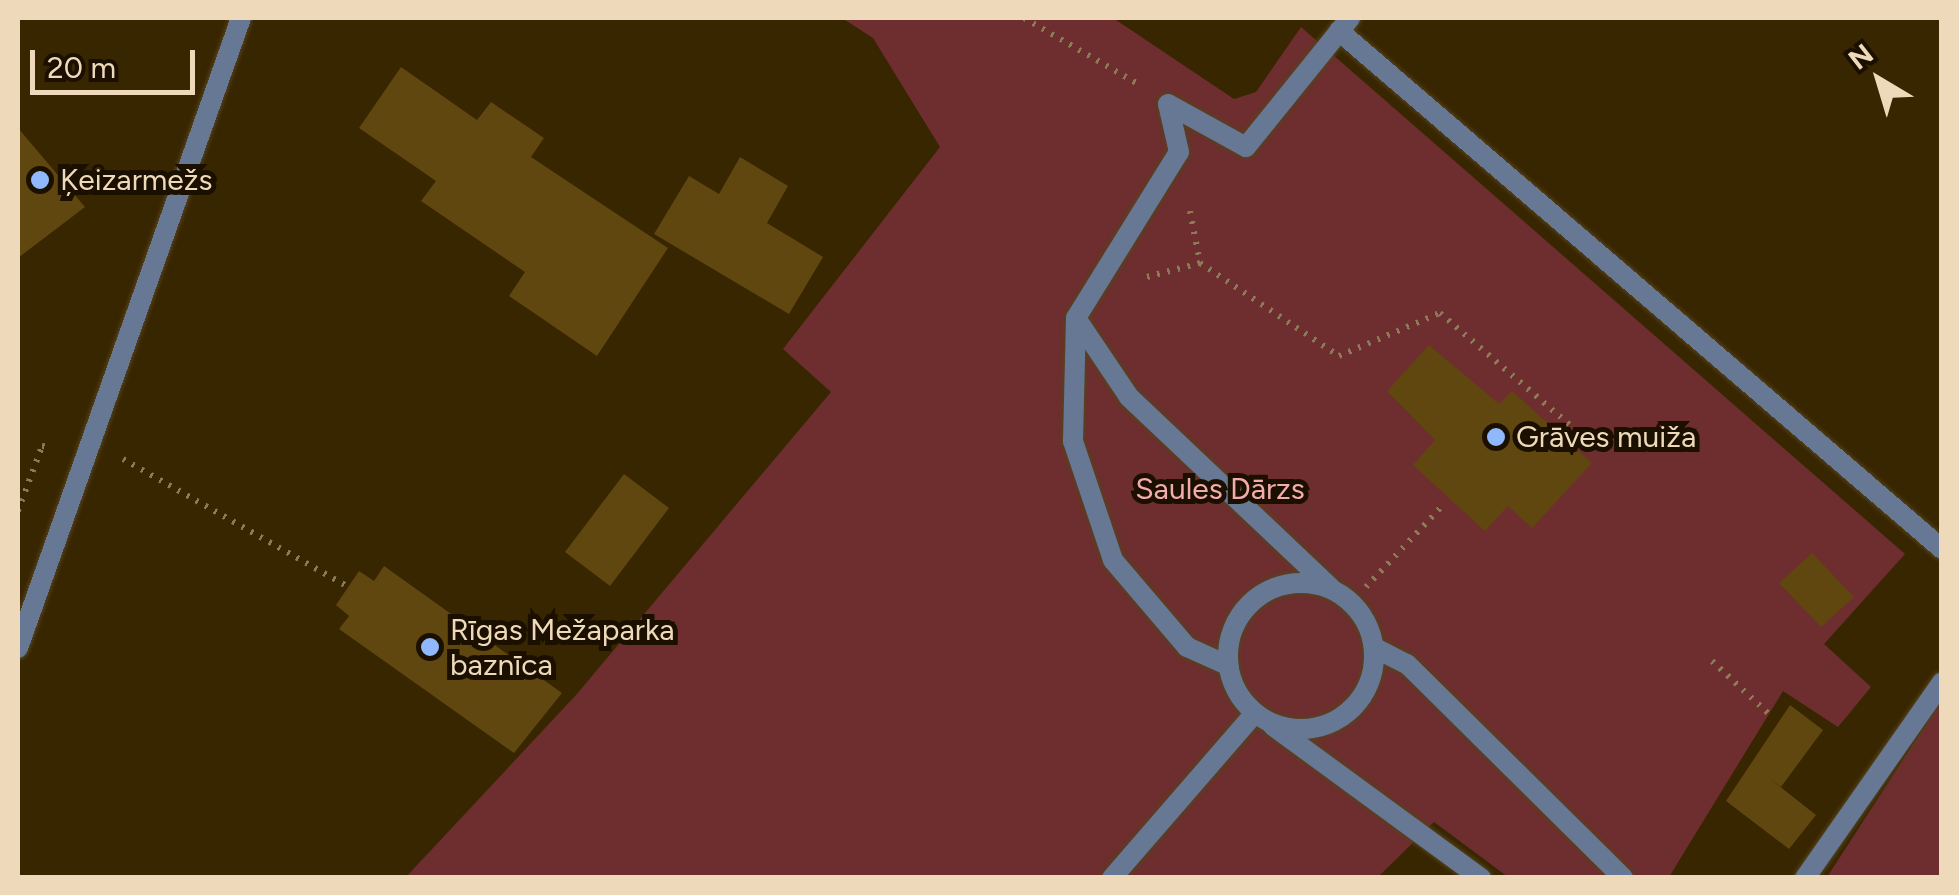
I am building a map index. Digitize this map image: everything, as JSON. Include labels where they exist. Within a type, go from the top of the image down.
[{"type":"street","points":[[18,648],[241,18]]},
{"type":"street","points":[[1168,104],[1246,147],[1344,24],[1942,549]]},
{"type":"street","points":[[1168,104],[1179,152],[1085,294],[1076,318],[1073,441],[1113,560],[1188,646],[1227,665],[1262,720],[1480,878]]},
{"type":"street","points":[[1076,318],[1129,397],[1330,588],[1361,612],[1375,648],[1370,686],[1345,716],[1309,730],[1262,720]]},
{"type":"street","points":[[1227,665],[1232,626],[1256,596],[1292,582],[1330,588]]},
{"type":"street","points":[[1375,648],[1407,664],[1623,878]]},
{"type":"street","points":[[1805,878],[1942,682]]},
{"type":"street","points":[[1112,878],[1262,720]]},
{"type":"path","points":[[1024,18],[1168,104]]},
{"type":"path","points":[[1085,294],[1200,264],[1340,356],[1440,313],[1586,438]]},
{"type":"path","points":[[86,450],[140,463],[348,587]]},
{"type":"path","points":[[1382,569],[1441,507]]},
{"type":"path","points":[[1712,661],[1772,717]]},
{"type":"green space","name":"Saules Dārzs","points":[[842,18],[1113,18],[1234,99],[1256,92],[1301,27],[1905,554],[1824,644],[1871,687],[1838,727],[1783,691],[1669,877],[1508,877],[1434,822],[1378,877],[405,878],[576,695],[831,392],[783,349],[940,147],[873,38]]},
{"type":"green space","points":[[1941,701],[1941,877],[1827,877]]},
{"type":"building","points":[[401,67],[477,120],[491,102],[544,138],[531,157],[668,248],[597,356],[509,296],[525,272],[421,201],[436,181],[359,128]]},
{"type":"building","name":"Ķeizarmežs","points":[[18,128],[85,207],[18,258]]},
{"type":"building","points":[[740,157],[788,186],[767,223],[823,257],[789,314],[654,234],[689,176],[719,194]]},
{"type":"building","name":"Grāves muiža","points":[[1429,345],[1499,404],[1512,391],[1592,463],[1532,528],[1508,506],[1485,531],[1413,465],[1435,440],[1387,391]]},
{"type":"building","points":[[624,474],[669,508],[610,586],[565,552]]},
{"type":"building","points":[[1812,553],[1854,597],[1821,627],[1779,583]]},
{"type":"building","name":"Rīgas Mežaparka baznīca","points":[[384,566],[562,693],[514,753],[339,629],[349,616],[336,605],[359,571],[374,581]]},
{"type":"building","points":[[1790,705],[1823,730],[1781,787],[1769,778],[1816,815],[1789,849],[1726,801]]},
{"type":"place","name":"Ķeizarmežs","points":[[40,180]]},
{"type":"place","name":"Grāves muiža","points":[[1496,437]]},
{"type":"place","name":"Rīgas Mežaparka baznīca","points":[[430,647]]}]
